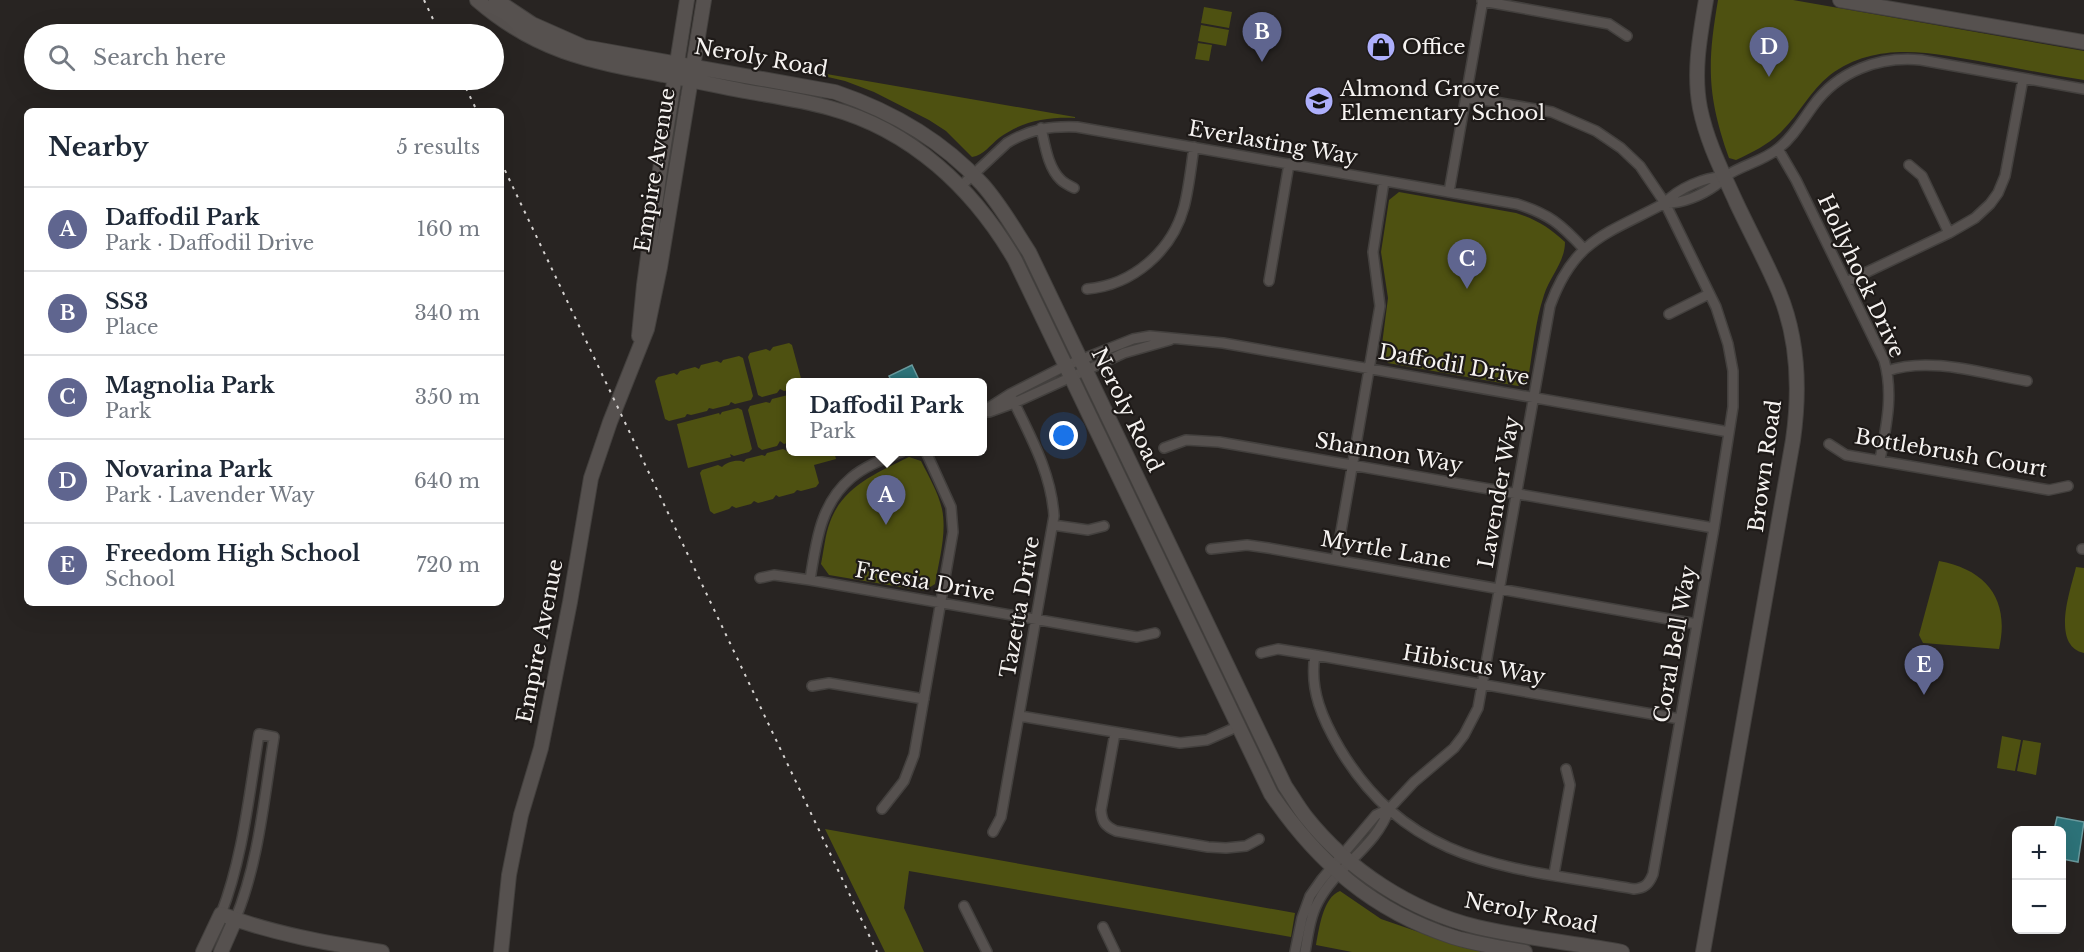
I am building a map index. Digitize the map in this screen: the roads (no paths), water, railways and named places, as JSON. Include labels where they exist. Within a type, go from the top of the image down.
[{"type":"street","name":"Neroly Road","points":[[477,0],[512,27],[543,45],[590,61],[692,74],[831,108],[867,121],[922,152],[961,186],[1000,234],[1015,260],[1271,794],[1293,826],[1336,871],[1391,910],[1420,925],[1474,943],[1525,952]]},
{"type":"street","name":"Neroly Road","points":[[496,0],[532,24],[584,47],[676,71]]},
{"type":"street","name":"Empire Avenue","points":[[640,344],[639,328],[648,260],[687,0]]},
{"type":"street","name":"Empire Avenue","points":[[501,952],[509,875],[521,815],[541,748],[570,602],[591,478],[610,422],[647,330],[660,267],[704,0]]},
{"type":"street","name":"Brown Road","points":[[1703,952],[1797,418],[1797,376],[1792,336],[1779,294],[1710,144],[1700,107],[1697,60],[1706,0]]},
{"type":"street","points":[[1840,0],[2084,42]]},
{"type":"street","points":[[1449,192],[1482,1],[1609,24],[1627,36]]},
{"type":"street","points":[[543,45],[562,38]]},
{"type":"street","name":"Lavender Way","points":[[1336,871],[1385,823],[1389,809],[1414,782],[1442,759],[1464,735],[1478,708],[1484,685],[1550,306],[1565,270],[1584,249],[1616,228],[1665,204],[1677,204],[1716,185],[1724,177],[1778,149],[1796,130],[1825,91],[1840,78],[1880,61],[1921,60],[2084,89]]},
{"type":"street","name":"Neroly Road","points":[[692,74],[835,92],[907,123],[932,139],[973,175],[1002,211],[1029,252],[1286,786],[1306,817],[1346,859],[1401,897],[1426,910],[1458,921],[1478,927],[1622,952]]},
{"type":"street","points":[[1846,282],[1949,233],[1975,218],[1998,193],[2009,161],[2023,79]]},
{"type":"street","name":"Coral Bell Way","points":[[1315,654],[1313,667],[1315,694],[1332,735],[1362,783],[1378,801],[1418,832],[1465,855],[1501,865],[1634,889],[1642,888],[1650,882],[1714,528],[1733,406],[1733,371],[1728,344],[1716,307],[1665,204],[1640,166],[1621,148],[1596,131],[1552,112],[1466,97]]},
{"type":"street","name":"Everlasting Way","points":[[961,186],[1007,142],[1041,128],[1077,127],[1517,204],[1532,209],[1562,225],[1584,249]]},
{"type":"street","points":[[1041,128],[1054,171],[1061,180],[1074,188]]},
{"type":"street","points":[[1087,289],[1105,287],[1132,275],[1154,258],[1168,241],[1178,225],[1184,206],[1194,147]]},
{"type":"street","name":"Hollyhock Drive","points":[[1778,149],[1796,180],[1884,360],[1890,402],[1880,460]]},
{"type":"street","points":[[1269,281],[1289,164]]},
{"type":"street","points":[[1909,165],[1922,176],[1949,233]]},
{"type":"street","points":[[1336,560],[1380,306],[1373,252],[1384,181]]},
{"type":"street","points":[[648,260],[660,267]]},
{"type":"street","points":[[1669,314],[1709,294]]},
{"type":"street","name":"Daffodil Drive","points":[[987,410],[1083,364],[1173,339],[1205,340],[1729,432]]},
{"type":"street","points":[[1887,371],[1907,365],[1937,366],[2027,381]]},
{"type":"street","name":"Tazetta Drive","points":[[993,832],[1001,817],[1054,516],[1051,488],[1045,468],[1012,398]]},
{"type":"street","name":"Shannon Way","points":[[1164,448],[1186,440],[1219,442],[1714,528]]},
{"type":"street","name":"Bottlebrush Court","points":[[1829,444],[1846,455],[2049,490],[2068,486]]},
{"type":"street","points":[[810,580],[820,525],[830,503],[851,478],[892,456]]},
{"type":"street","points":[[882,809],[904,781],[911,764],[953,532],[951,507],[928,456]]},
{"type":"street","points":[[1053,525],[1088,530],[1104,526]]},
{"type":"street","name":"Myrtle Lane","points":[[1211,549],[1247,545],[1697,624]]},
{"type":"street","name":"Freesia Drive","points":[[760,578],[774,575],[810,580],[1137,637],[1155,633]]},
{"type":"street","name":"Hibiscus Way","points":[[1261,653],[1278,649],[1315,654],[1680,719]]},
{"type":"street","points":[[812,686],[829,683],[924,699]]},
{"type":"street","points":[[1020,716],[1180,743],[1207,740],[1239,726]]},
{"type":"street","points":[[1115,733],[1101,810],[1107,827],[1116,831],[1208,847],[1246,846],[1259,838]]},
{"type":"street","points":[[203,952],[221,914],[240,848],[259,734],[274,737],[248,883],[236,920],[221,952]]},
{"type":"street","points":[[1554,874],[1569,785],[1566,769]]},
{"type":"street","points":[[1295,952],[1302,918],[1310,896],[1336,871]]},
{"type":"street","points":[[1305,952],[1318,902],[1336,871]]},
{"type":"street","points":[[964,906],[987,952]]},
{"type":"street","points":[[221,914],[310,940],[382,952]]},
{"type":"street","points":[[1103,927],[1115,952]]},
{"type":"water","points":[[912,365],[918,378],[890,378],[889,376]]},
{"type":"water","points":[[2057,817],[2084,822],[2078,862],[2066,860],[2066,826],[2055,826]]},
{"type":"railway","points":[[424,0],[435,24]]},
{"type":"railway","points":[[467,90],[476,108]]},
{"type":"railway","points":[[504,168],[877,952]]},
{"type":"place","name":"Office","points":[[1381,47]]},
{"type":"place","name":"SS3","points":[[1262,62]]},
{"type":"place","name":"Novarina Park","points":[[1769,77]]},
{"type":"place","name":"Almond Grove Elementary School","points":[[1319,101]]},
{"type":"place","name":"Magnolia Park","points":[[1467,289]]},
{"type":"place","name":"Daffodil Park","points":[[886,525]]},
{"type":"place","name":"Freedom High School","points":[[1924,695]]}]
